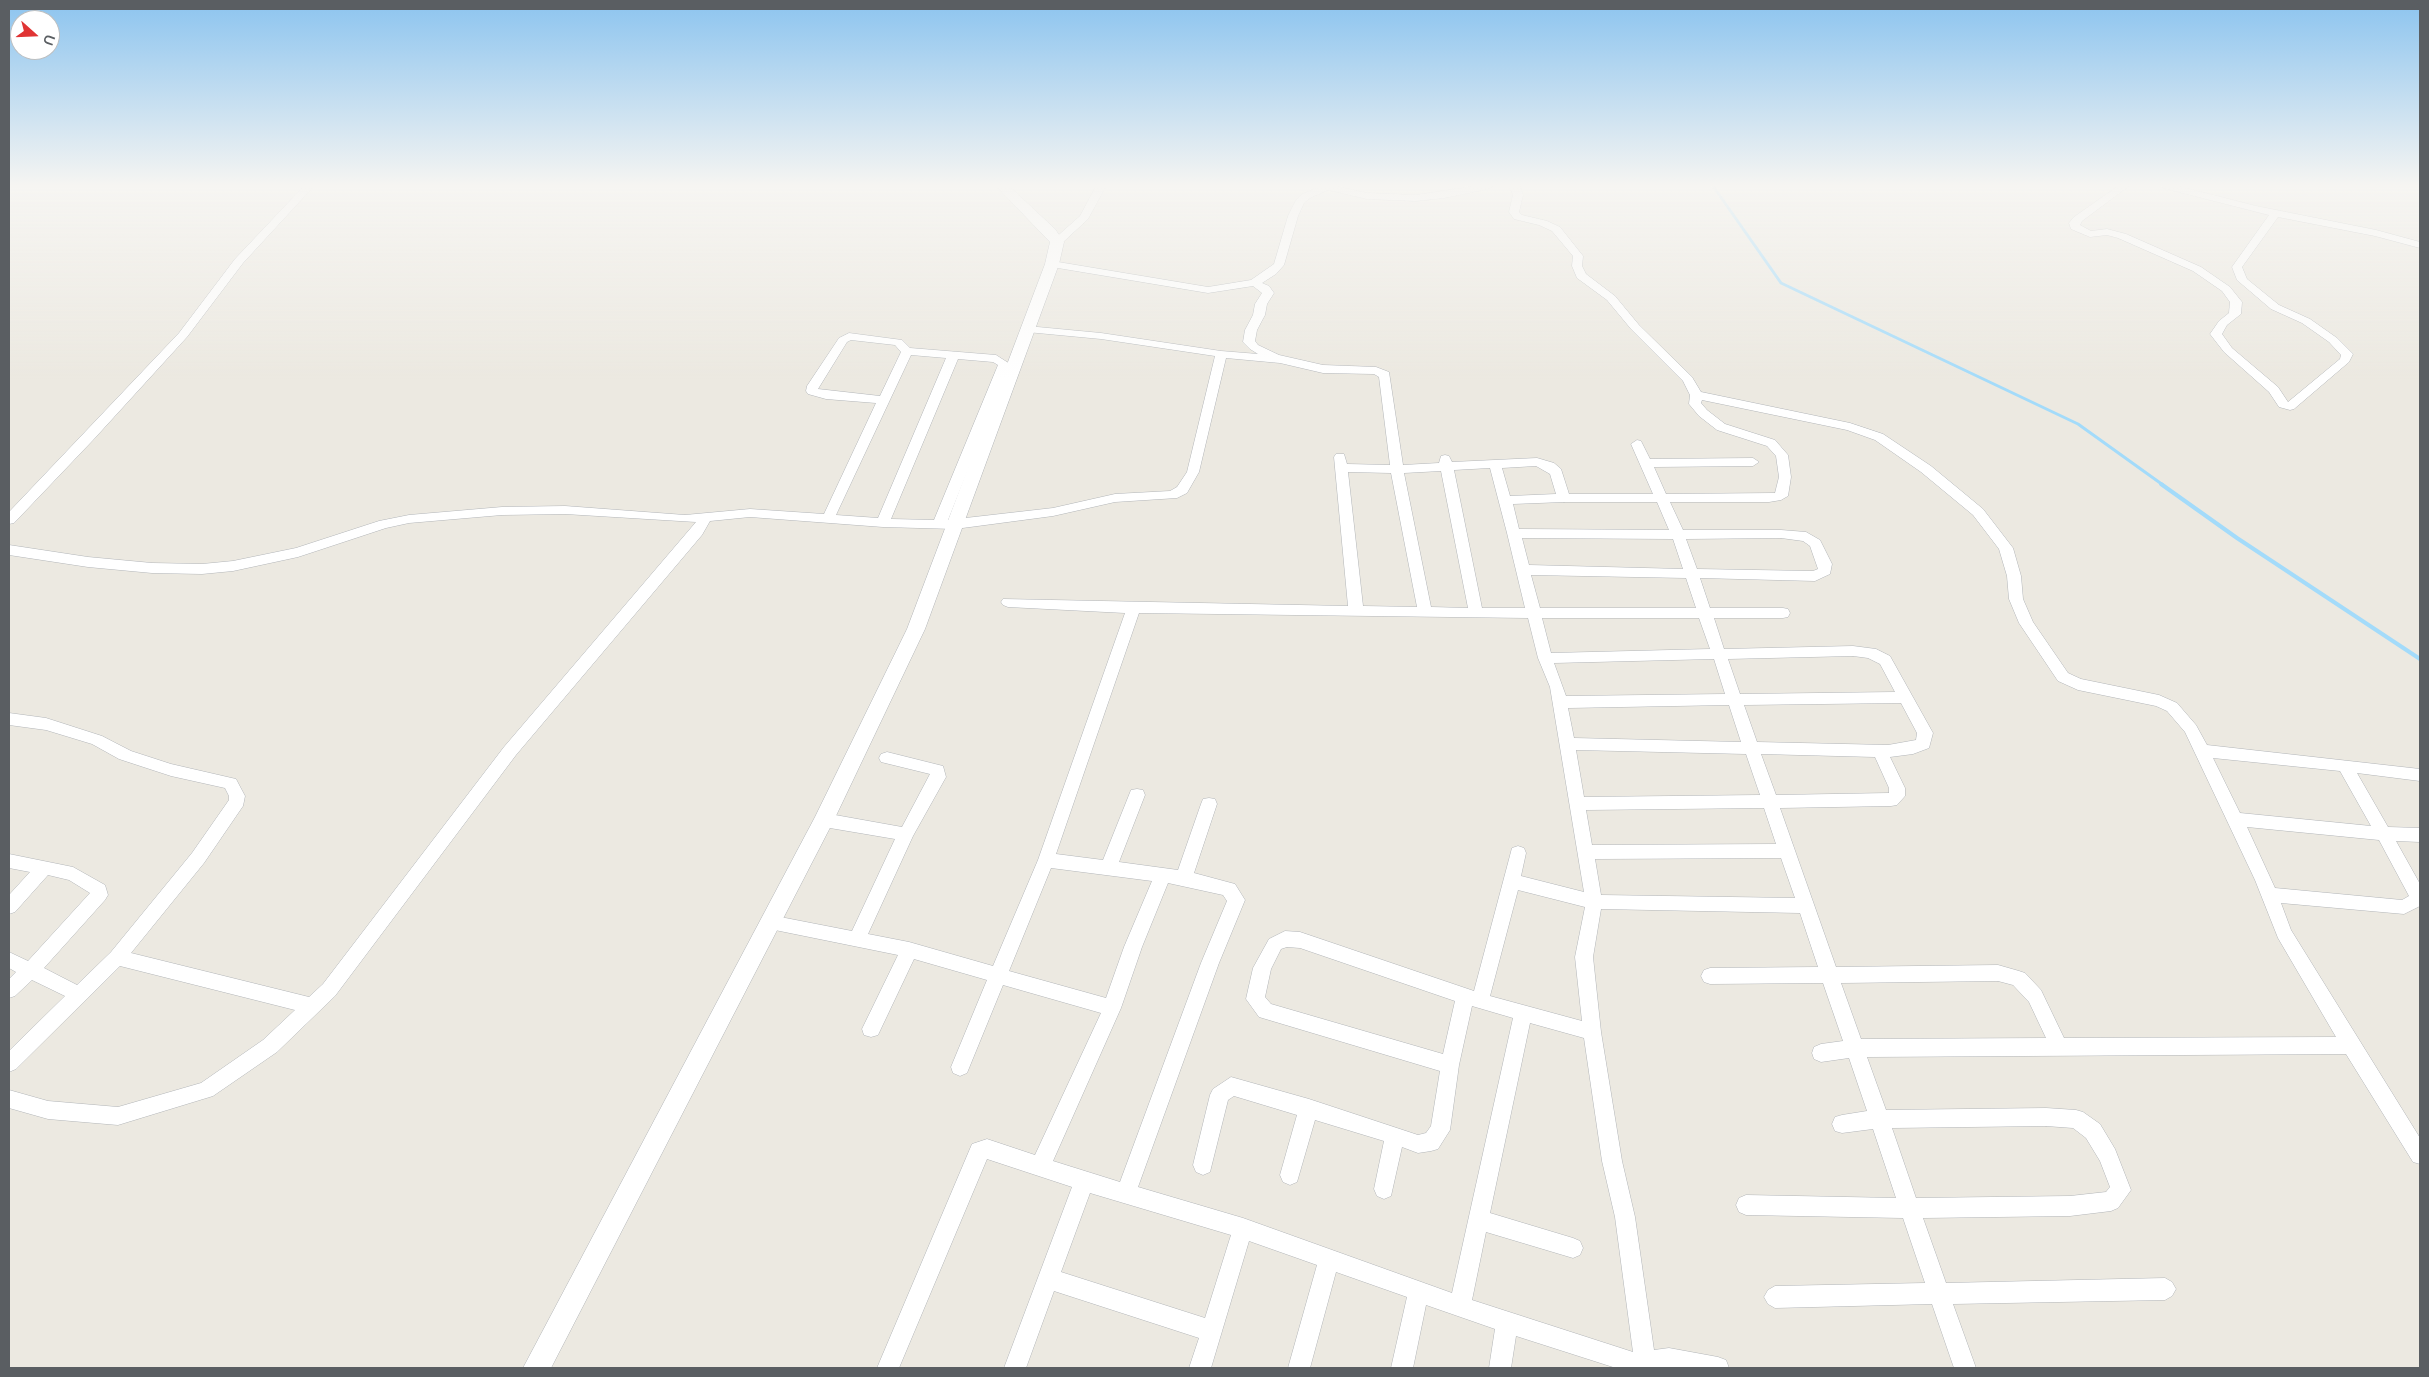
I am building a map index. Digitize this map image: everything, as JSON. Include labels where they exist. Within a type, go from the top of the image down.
[{"type":"street","points":[[9,520],[183,335],[249,250]]},
{"type":"street","points":[[947,525],[1027,329],[1052,264],[1055,250]]},
{"type":"street","points":[[1052,264],[1208,290],[1254,283],[1272,272],[1279,265],[1283,250]]},
{"type":"street","points":[[1505,500],[1781,496],[1785,477],[1782,455],[1778,449],[1762,439],[1721,426],[1703,413],[1695,404],[1696,395],[1688,380],[1635,327],[1611,298],[1581,276],[1577,266],[1578,256],[1573,250]]},
{"type":"street","points":[[2154,250],[2197,269],[2226,289],[2236,302],[2235,314],[2223,323],[2216,334],[2228,350],[2274,390],[2282,404],[2290,406],[2345,360],[2347,354],[2333,340],[2306,321],[2275,307],[2242,280],[2237,267],[2249,250]]},
{"type":"street","points":[[1254,283],[1265,288],[1268,293],[1261,304],[1259,316],[1252,330],[1249,342],[1254,347],[1280,359]]},
{"type":"street","points":[[1027,329],[1171,345],[1221,354],[1280,359],[1324,369],[1376,371],[1385,375],[1397,469],[1425,611]]},
{"type":"street","points":[[537,1368],[824,820],[916,629],[947,525],[1004,364],[996,359],[907,351],[898,342],[850,336],[843,340],[812,389],[816,393],[884,400]]},
{"type":"street","points":[[828,519],[907,351]]},
{"type":"street","points":[[9,550],[88,562],[152,568],[202,569],[282,556],[384,524],[410,519],[502,511],[556,510],[685,519],[735,513],[883,523],[947,525],[1053,512],[1116,498],[1172,494],[1182,490],[1193,472],[1221,354]]},
{"type":"street","points":[[883,523],[954,356]]},
{"type":"street","points":[[1696,395],[1850,427],[1880,437],[1926,469],[1978,512],[2006,548],[2014,576],[2016,599],[2026,623],[2051,663],[2063,677],[2078,684],[2141,696],[2166,704],[2176,712],[2191,729],[2202,751],[2235,819],[2284,933],[2393,1115],[2420,1155]]},
{"type":"street","points":[[1637,444],[1678,535],[1692,573],[1965,1368]]},
{"type":"street","points":[[1356,611],[1340,462],[1397,469],[1446,463],[1495,465],[1537,462],[1549,466],[1556,472],[1564,498]]},
{"type":"street","points":[[1645,462],[1753,462]]},
{"type":"street","points":[[1446,463],[1476,612]]},
{"type":"street","points":[[1495,465],[1524,570],[1532,611],[1545,658],[1557,687],[1586,852],[1594,902],[1584,957],[1592,1032],[1612,1161],[1625,1217],[1646,1368]]},
{"type":"street","points":[[9,1099],[48,1110],[118,1116],[206,1090],[270,1046],[329,990],[510,751],[697,532],[705,518]]},
{"type":"street","points":[[1514,533],[1781,534],[1806,537],[1815,543],[1825,564],[1825,571],[1816,576],[1524,570]]},
{"type":"street","points":[[1008,602],[1134,608],[1783,613]]},
{"type":"street","points":[[960,1067],[1046,860],[1134,608]]},
{"type":"street","points":[[1545,658],[1853,651],[1871,654],[1885,660],[1925,734],[1923,744],[1913,748],[1880,751],[1567,744]]},
{"type":"street","points":[[1560,702],[1906,697]]},
{"type":"street","points":[[9,720],[46,724],[97,740],[125,755],[171,770],[230,783],[238,796],[237,801],[198,858],[117,957],[9,1063]]},
{"type":"street","points":[[1577,804],[1892,800],[1897,796],[1897,788],[1880,751]]},
{"type":"street","points":[[2202,751],[2344,765],[2420,775]]},
{"type":"street","points":[[857,939],[906,834],[939,774],[937,770],[887,758]]},
{"type":"street","points":[[2269,895],[2404,907],[2420,898],[2344,765]]},
{"type":"street","points":[[1108,868],[1137,795]]},
{"type":"street","points":[[1184,878],[1209,804]]},
{"type":"street","points":[[2235,819],[2382,834],[2420,835]]},
{"type":"street","points":[[824,820],[906,834]]},
{"type":"street","points":[[1586,852],[1787,851]]},
{"type":"street","points":[[1203,1164],[1220,1096],[1231,1086],[1309,1108],[1418,1144],[1431,1142],[1440,1130],[1450,1066],[1512,881],[1518,853]]},
{"type":"street","points":[[1046,860],[1184,878],[1229,889],[1236,900],[1210,962],[1126,1192]]},
{"type":"street","points":[[9,861],[73,874],[99,890],[99,895],[85,911],[31,970],[9,990]]},
{"type":"street","points":[[9,907],[45,867]]},
{"type":"street","points":[[1040,1167],[1112,1008],[1133,947],[1162,876]]},
{"type":"street","points":[[1512,881],[1594,902],[1806,906]]},
{"type":"street","points":[[770,922],[908,950],[999,974],[1112,1008]]},
{"type":"street","points":[[1450,1066],[1265,1011],[1255,999],[1262,968],[1275,944],[1285,938],[1300,940],[1472,999],[1592,1032]]},
{"type":"street","points":[[871,1029],[908,950]]},
{"type":"street","points":[[117,957],[312,1006]]},
{"type":"street","points":[[9,960],[80,995]]},
{"type":"street","points":[[1710,976],[1998,973],[2019,979],[2035,996],[2059,1047]]},
{"type":"street","points":[[1460,1305],[1522,1013]]},
{"type":"street","points":[[1821,1052],[1855,1048],[2352,1045]]},
{"type":"street","points":[[1290,1175],[1309,1108]]},
{"type":"street","points":[[1746,1205],[1910,1208],[2070,1206],[2111,1201],[2121,1190],[2108,1156],[2093,1131],[2076,1119],[2046,1117],[1879,1119],[1842,1124]]},
{"type":"street","points":[[1384,1190],[1395,1135]]},
{"type":"street","points":[[888,1368],[979,1151],[987,1149],[1084,1181],[1243,1228],[1507,1323],[1646,1368]]},
{"type":"street","points":[[1015,1368],[1084,1181]]},
{"type":"street","points":[[1478,1219],[1573,1248]]},
{"type":"street","points":[[1200,1368],[1243,1228]]},
{"type":"street","points":[[1299,1368],[1329,1258]]},
{"type":"street","points":[[1049,1280],[1211,1331]]},
{"type":"street","points":[[1775,1297],[2165,1288]]},
{"type":"street","points":[[1402,1368],[1419,1290]]},
{"type":"street","points":[[1500,1368],[1507,1323]]},
{"type":"street","points":[[1646,1368],[1658,1359],[1718,1368]]},
{"type":"waterway","points":[[1758,250],[1781,283],[2078,424],[2163,485]]},
{"type":"waterway","points":[[2161,484],[2237,538],[2420,659]]}]
